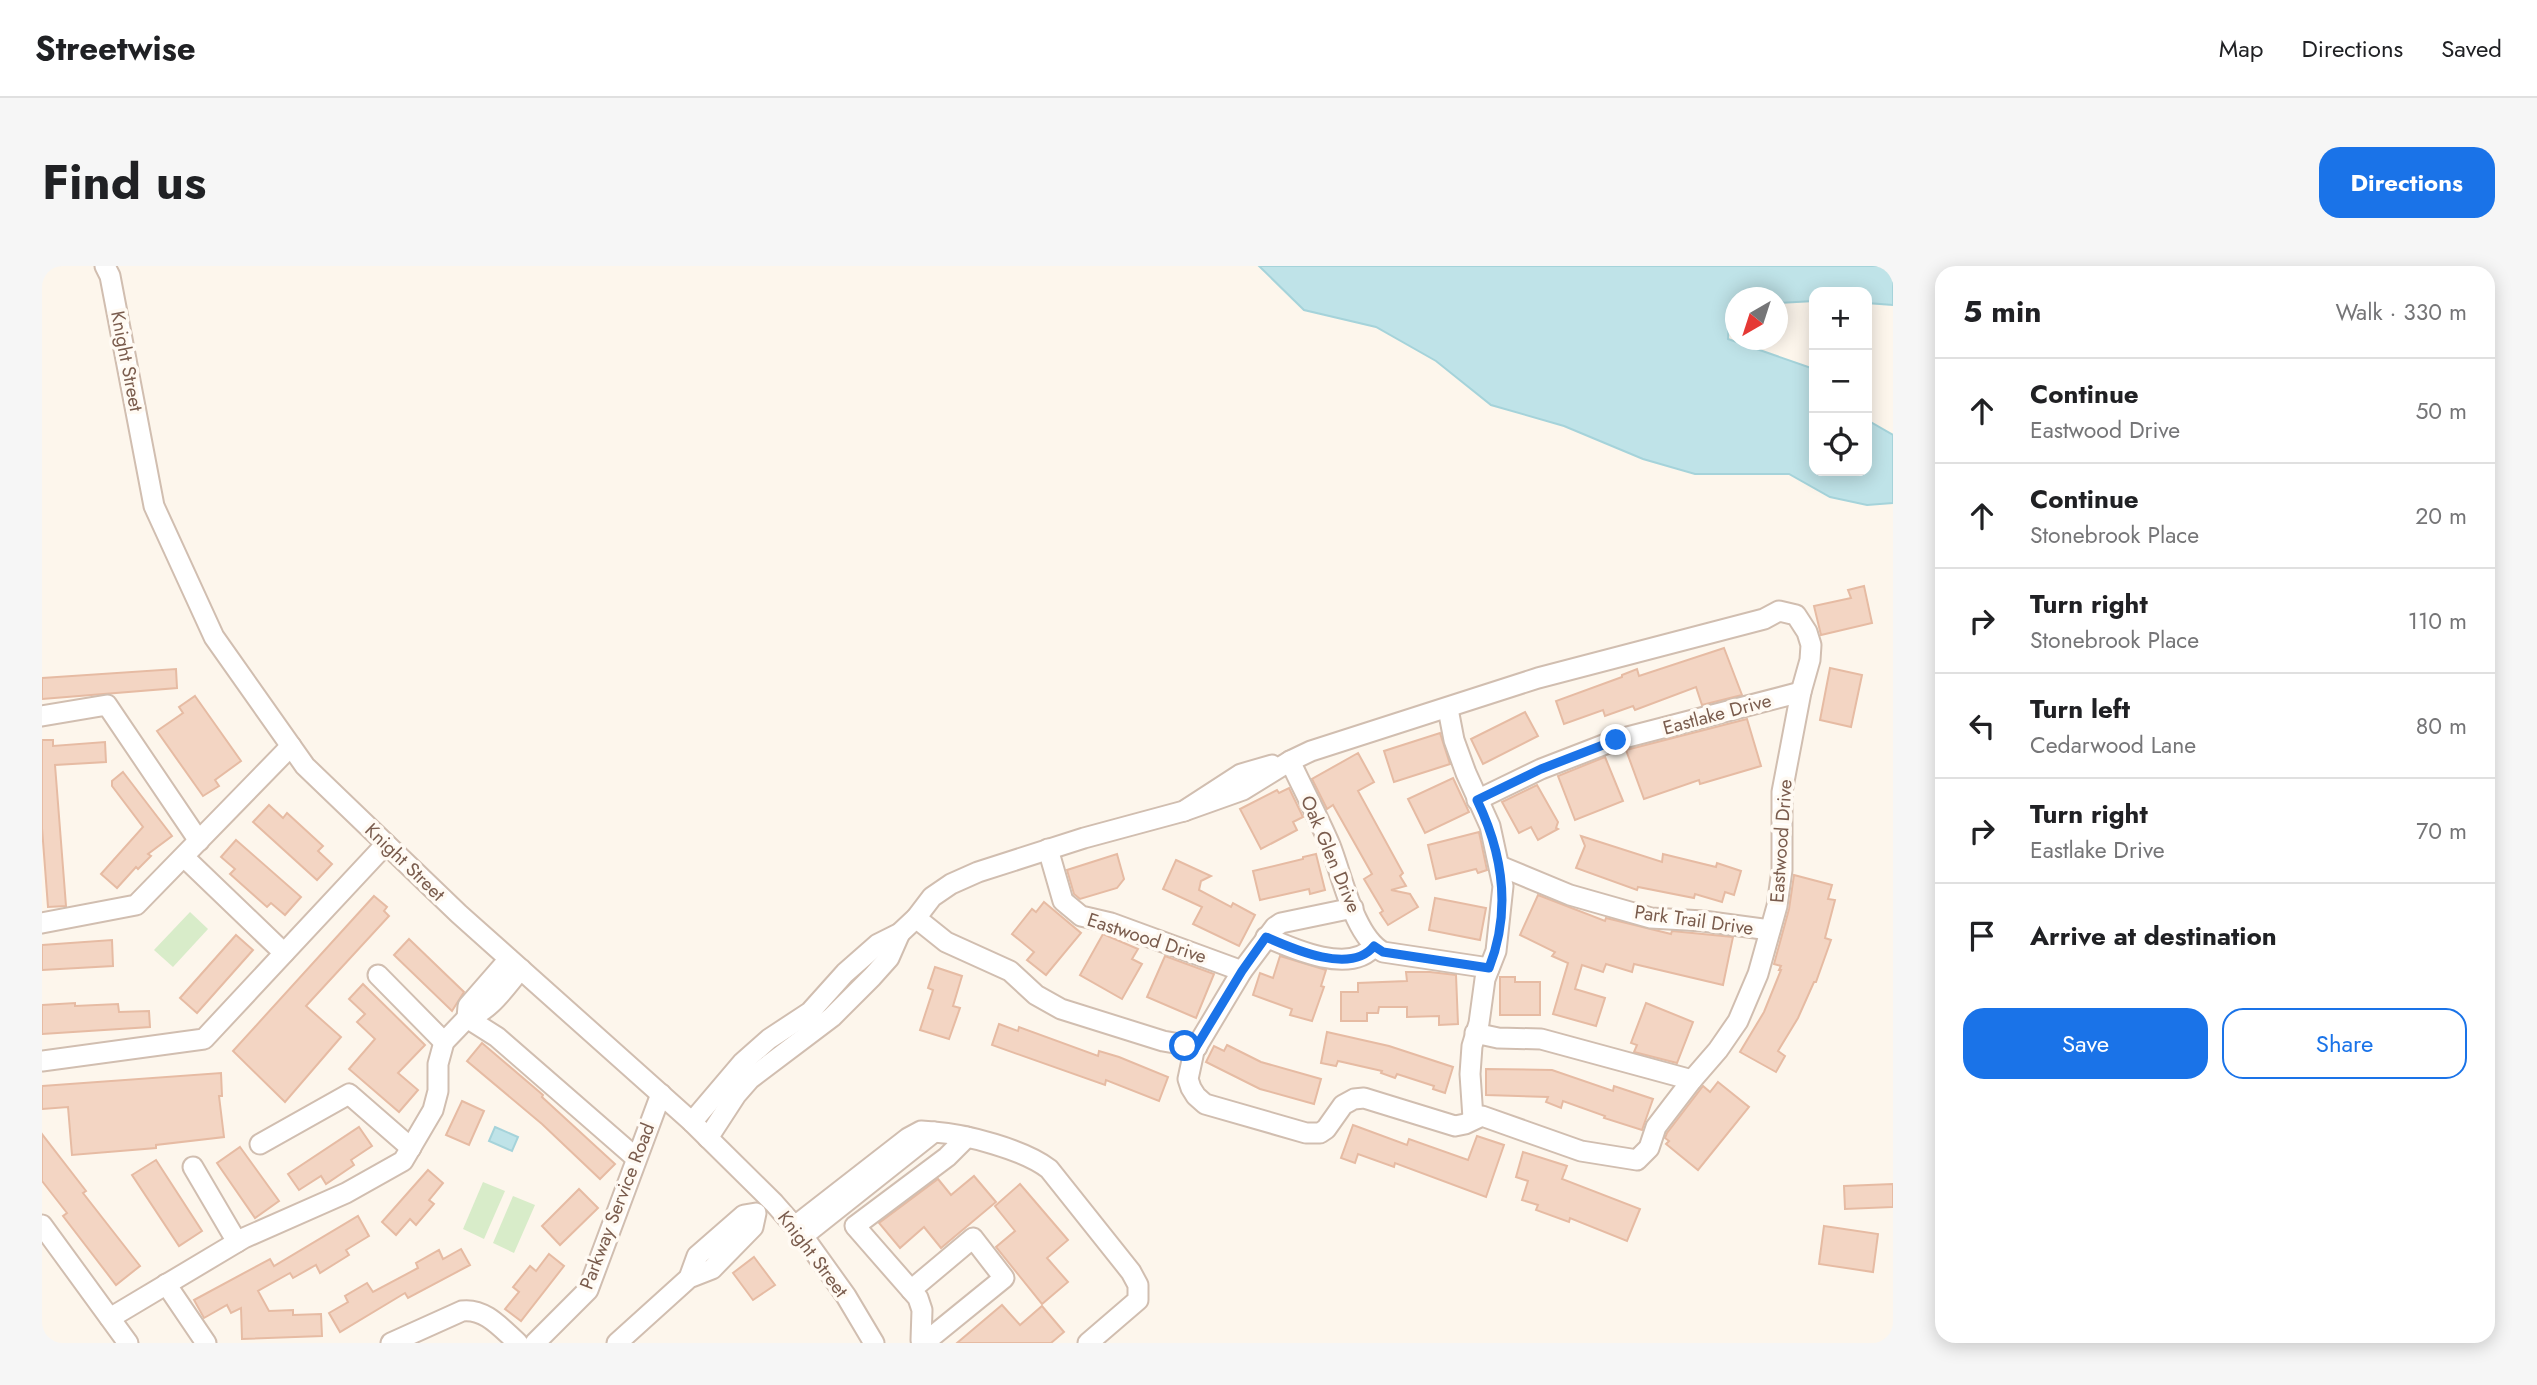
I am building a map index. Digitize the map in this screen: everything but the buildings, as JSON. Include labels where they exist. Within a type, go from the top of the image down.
[{"type":"street","name":"Knight Street","points":[[110,269],[155,506],[214,637],[305,766],[515,964],[708,1138],[763,1206],[799,1231],[846,1296],[874,1343]]},
{"type":"street","name":"Eastwood Drive","points":[[692,1122],[743,1062],[769,1039],[819,1004],[837,981],[878,944],[900,933],[932,897],[951,884],[978,872],[1048,849],[1184,811],[1241,774],[1290,761],[1311,751],[1538,678],[1764,619],[1784,610],[1801,620],[1811,645],[1782,792],[1781,885],[1758,974],[1738,1021],[1656,1127],[1647,1152],[1637,1160],[1581,1152],[1482,1116],[1455,1126],[1364,1098],[1343,1105],[1320,1133],[1285,1128],[1201,1101],[1191,1088],[1188,1079],[1189,1067],[1196,1047],[1242,971],[1111,923],[1081,916],[1063,901],[1048,849]]},
{"type":"street","name":"Eastlake Drive","points":[[1477,800],[1541,769],[1616,740],[1801,692]]},
{"type":"street","points":[[42,716],[107,705],[199,841]]},
{"type":"street","points":[[1448,709],[1454,740],[1490,826],[1500,866],[1503,903],[1496,951],[1489,968],[1475,1033],[1470,1073],[1473,1118]]},
{"type":"street","points":[[42,923],[136,905],[291,746]]},
{"type":"street","name":"Oak Glen Drive","points":[[1290,761],[1330,845],[1353,908],[1367,938],[1374,946]]},
{"type":"street","points":[[42,1060],[204,1039],[386,844]]},
{"type":"street","points":[[184,857],[284,953]]},
{"type":"street","name":"Park Trail Drive","points":[[1500,866],[1570,895],[1651,918],[1703,921],[1770,930]]},
{"type":"street","points":[[1242,971],[1266,937],[1282,923],[1353,908]]},
{"type":"street","points":[[916,918],[946,942],[1010,971],[1036,995],[1061,1009],[1163,1041],[1196,1047]]},
{"type":"street","name":"Eastwood Drive","points":[[708,1138],[729,1104],[750,1079],[832,1017],[865,985],[889,958],[900,933]]},
{"type":"street","points":[[1266,937],[1320,956],[1344,960],[1354,959],[1374,946],[1383,952],[1489,968]]},
{"type":"street","points":[[110,1318],[237,1242],[346,1193],[403,1161],[433,1110],[438,1091],[438,1064],[444,1042],[467,1018],[478,1016],[488,1006],[515,964]]},
{"type":"street","points":[[377,975],[444,1042]]},
{"type":"street","points":[[467,1018],[497,1037],[636,1158]]},
{"type":"street","points":[[1475,1033],[1498,1038],[1541,1040],[1692,1080]]},
{"type":"street","points":[[260,1144],[349,1094],[411,1149]]},
{"type":"street","name":"Parkway Service Road","points":[[536,1343],[588,1290],[661,1094]]},
{"type":"street","points":[[799,1231],[934,1132],[967,1138],[1040,1161],[1131,1272],[1138,1285],[1138,1300],[1088,1343]]},
{"type":"street","points":[[855,1226],[947,1157],[967,1138]]},
{"type":"street","points":[[192,1167],[237,1242]]},
{"type":"street","points":[[836,1202],[918,1298],[922,1310],[920,1342]]},
{"type":"street","points":[[617,1343],[689,1278],[712,1269],[753,1227],[763,1206]]},
{"type":"street","points":[[42,1225],[128,1343]]},
{"type":"street","points":[[911,1290],[973,1238],[1004,1278],[920,1342]]},
{"type":"street","points":[[166,1284],[206,1343]]},
{"type":"street","points":[[391,1343],[461,1311],[474,1310],[487,1316],[519,1343]]},
{"type":"green space","points":[[190,912],[208,929],[173,967],[154,950]]},
{"type":"green space","points":[[483,1182],[505,1191],[484,1239],[463,1229]]},
{"type":"green space","points":[[513,1196],[535,1205],[514,1253],[493,1243]]},
{"type":"water","points":[[1259,266],[1893,266],[1893,305],[1872,303],[1872,287],[1809,287],[1809,301],[1788,302],[1788,287],[1725,287],[1725,350],[1760,350],[1809,367],[1809,476],[1872,476],[1872,423],[1893,435],[1893,503],[1867,505],[1830,497],[1789,474],[1695,474],[1643,459],[1564,426],[1491,405],[1436,361],[1376,327],[1304,310]]},
{"type":"water","points":[[495,1127],[518,1137],[512,1151],[489,1141]]},
{"type":"route","points":[[1185,1046],[1196,1047],[1266,937],[1320,956],[1344,960],[1354,959],[1374,946],[1383,952],[1489,968],[1496,951],[1503,886],[1490,826],[1477,800],[1573,755],[1616,740]]}]
